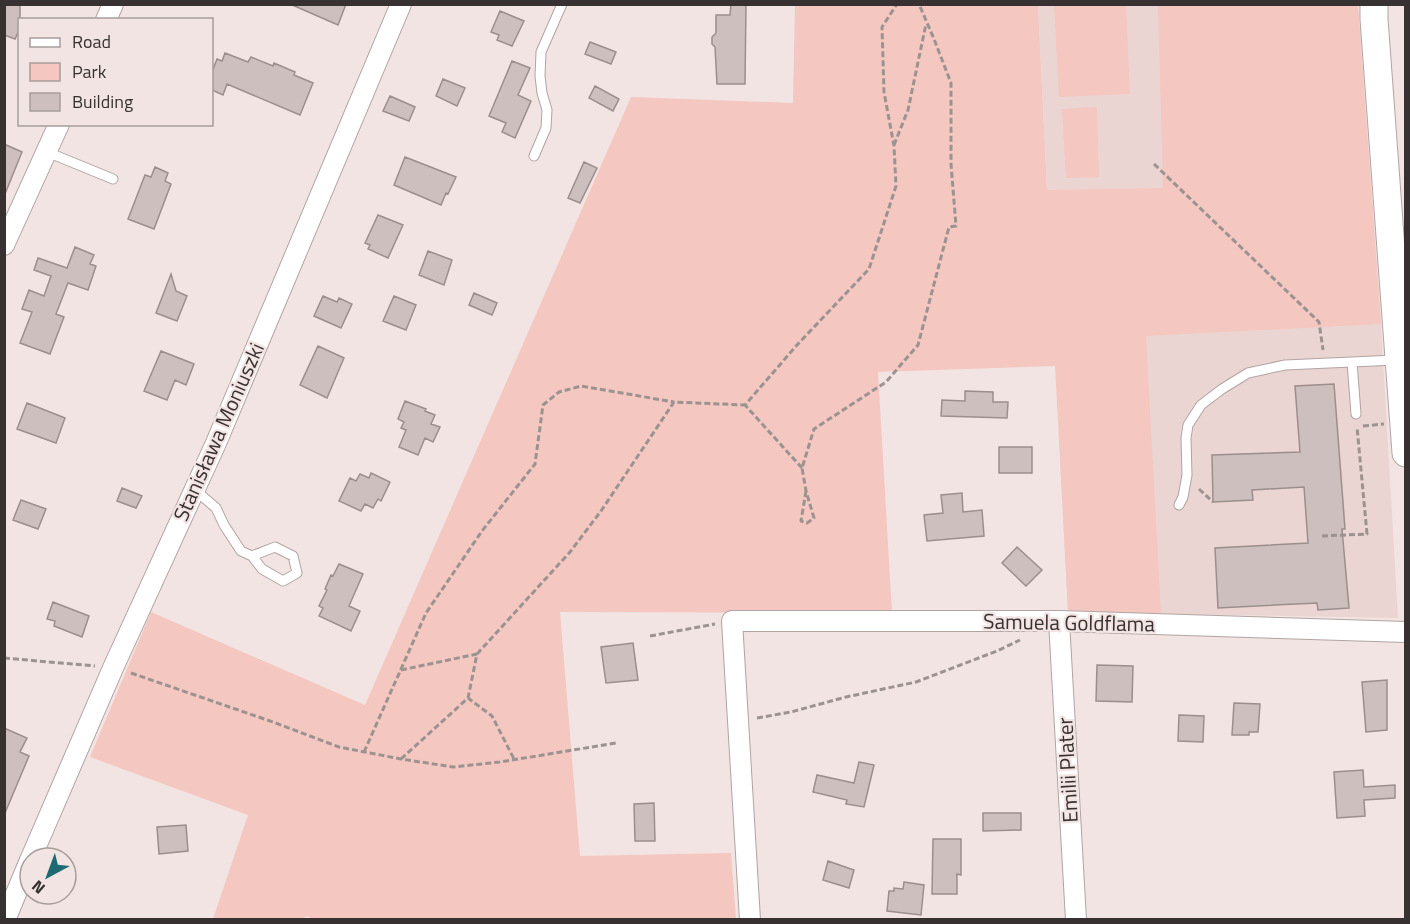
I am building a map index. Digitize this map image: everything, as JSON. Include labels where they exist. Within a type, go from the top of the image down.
[{"type":"street","points":[[107,18],[113,4]]},
{"type":"street","name":"Stanisława Moniuszki","points":[[37,846],[112,668],[195,490],[401,4]]},
{"type":"street","points":[[1374,4],[1406,453]]},
{"type":"street","points":[[4,245],[58,126]]},
{"type":"street","points":[[732,621],[750,920]]},
{"type":"street","name":"Samuela Goldflama","points":[[732,621],[1059,621],[1406,632]]},
{"type":"street","name":"Emilii Plater","points":[[1059,621],[1076,920]]},
{"type":"street","name":"Stanisława Moniuszki","points":[[5,920],[18,890]]},
{"type":"lane","points":[[534,156],[546,128],[547,111],[540,76],[541,52],[561,4]]},
{"type":"lane","points":[[46,152],[113,179]]},
{"type":"lane","points":[[1179,505],[1187,478],[1188,424],[1201,405],[1222,389],[1248,373],[1285,365],[1399,360]]},
{"type":"lane","points":[[1352,362],[1356,414]]},
{"type":"lane","points":[[195,490],[216,508],[224,525],[242,550],[252,556],[262,569],[283,581],[297,573],[292,556],[274,547],[252,556]]},
{"type":"path","points":[[745,405],[869,268],[896,186],[894,146],[884,92],[882,27],[897,4]]},
{"type":"path","points":[[806,491],[801,521],[807,523],[814,518],[802,468],[814,429],[886,382],[918,345],[949,227],[956,226],[951,164],[951,83],[919,4]]},
{"type":"path","points":[[894,146],[908,110],[927,22]]},
{"type":"path","points":[[1154,164],[1319,322],[1324,364]]},
{"type":"path","points":[[364,752],[426,613],[482,531],[535,464],[543,405],[558,392],[581,386],[674,402],[745,405],[802,468]]},
{"type":"path","points":[[401,759],[468,698],[477,654],[570,552],[601,511],[674,402]]},
{"type":"path","points":[[1322,536],[1367,534],[1357,426],[1403,423]]},
{"type":"path","points":[[1187,478],[1213,502]]},
{"type":"path","points":[[650,636],[732,621]]},
{"type":"path","points":[[738,722],[791,712],[916,682],[998,651],[1028,636]]},
{"type":"path","points":[[401,670],[477,654]]},
{"type":"path","points":[[4,658],[112,668],[138,674],[339,747],[453,767],[616,743]]},
{"type":"path","points":[[468,698],[492,716],[514,759]]},
{"type":"shaded area","points":[[1038,5],[1358,5],[1381,324],[1398,618],[1068,612]]},
{"type":"green space","points":[[795,5],[1038,5],[1047,190],[1163,188],[1158,5],[1358,5],[1381,324],[1146,336],[1161,613],[1068,612],[1055,366],[878,372],[892,613],[560,612],[580,856],[731,853],[736,919],[313,920],[308,916],[300,920],[213,919],[248,815],[90,757],[151,612],[365,705],[631,97],[793,103]]},
{"type":"green space","points":[[1054,5],[1126,5],[1130,94],[1059,97]]},
{"type":"green space","points":[[1097,107],[1099,177],[1066,178],[1062,109]]},
{"type":"building","points":[[4,4],[20,4],[18,32],[15,39],[4,35]]},
{"type":"building","points":[[290,4],[346,4],[338,25]]},
{"type":"building","points":[[731,4],[746,4],[745,84],[717,84],[715,47],[712,44],[712,37],[716,33],[716,15],[730,15]]},
{"type":"building","points":[[500,11],[524,21],[512,46],[497,40],[499,35],[491,32]]},
{"type":"building","points":[[590,42],[616,52],[611,64],[585,54]]},
{"type":"building","points":[[225,53],[248,62],[251,57],[273,66],[274,63],[313,83],[300,115],[227,84],[223,95],[213,90],[213,69],[217,59],[222,61]]},
{"type":"building","points":[[512,61],[530,68],[518,95],[531,101],[515,138],[502,132],[506,123],[489,116]]},
{"type":"building","points":[[443,79],[465,88],[457,106],[436,96]]},
{"type":"building","points":[[595,86],[619,99],[613,111],[589,98]]},
{"type":"building","points":[[390,96],[415,107],[409,121],[383,111]]},
{"type":"building","points":[[4,144],[22,152],[5,194],[4,194]]},
{"type":"building","points":[[405,157],[456,177],[441,205],[394,185]]},
{"type":"building","points":[[584,162],[597,168],[580,203],[568,198]]},
{"type":"building","points":[[155,167],[168,173],[165,181],[171,184],[154,229],[128,219],[145,175],[151,177]]},
{"type":"building","points":[[378,215],[403,225],[388,258],[368,249],[370,245],[365,243]]},
{"type":"building","points":[[75,247],[94,255],[90,264],[96,266],[88,290],[68,283],[56,314],[64,317],[50,354],[20,343],[32,312],[22,309],[29,290],[44,296],[51,276],[34,270],[38,258],[67,268]]},
{"type":"building","points":[[428,251],[452,260],[444,285],[419,275]]},
{"type":"building","points":[[171,274],[176,291],[187,296],[177,321],[156,313]]},
{"type":"building","points":[[474,293],[497,303],[492,315],[469,305]]},
{"type":"building","points":[[323,296],[337,302],[339,298],[352,304],[341,328],[314,316]]},
{"type":"building","points":[[394,296],[416,305],[406,330],[383,321]]},
{"type":"building","points":[[318,346],[344,358],[327,398],[300,385]]},
{"type":"building","points":[[161,351],[194,364],[186,385],[175,380],[167,400],[144,391]]},
{"type":"building","points":[[1334,384],[1349,608],[1318,610],[1317,603],[1218,608],[1215,548],[1308,543],[1304,487],[1252,490],[1253,500],[1213,502],[1212,455],[1300,452],[1295,386]]},
{"type":"building","points":[[965,391],[993,392],[993,402],[1008,402],[1007,418],[941,416],[942,400],[965,401]]},
{"type":"building","points":[[405,401],[435,415],[431,424],[440,427],[433,442],[425,438],[418,455],[399,447],[406,430],[401,428],[404,422],[398,419]]},
{"type":"building","points":[[27,403],[65,418],[56,443],[17,429]]},
{"type":"building","points":[[999,447],[1032,447],[1032,473],[999,473]]},
{"type":"building","points":[[371,473],[390,482],[381,501],[378,499],[373,508],[365,504],[361,511],[339,501],[350,478],[356,481],[360,474],[369,478]]},
{"type":"building","points":[[122,488],[142,496],[136,508],[117,501]]},
{"type":"building","points":[[962,493],[963,512],[982,510],[984,536],[927,541],[924,515],[943,513],[941,495]]},
{"type":"building","points":[[21,500],[46,509],[38,529],[13,520]]},
{"type":"building","points":[[1017,547],[1042,570],[1026,586],[1002,563]]},
{"type":"building","points":[[339,564],[363,574],[349,606],[360,611],[351,631],[319,616],[323,608],[319,606],[327,590],[325,589]]},
{"type":"building","points":[[53,602],[89,616],[82,637],[54,626],[55,621],[47,619]]},
{"type":"building","points":[[633,643],[638,680],[606,683],[601,647]]},
{"type":"building","points":[[1097,665],[1133,666],[1132,702],[1096,701]]},
{"type":"building","points":[[1387,680],[1387,730],[1366,732],[1362,682]]},
{"type":"building","points":[[1234,703],[1260,704],[1258,732],[1249,732],[1249,735],[1232,735]]},
{"type":"building","points":[[1179,715],[1204,716],[1203,742],[1178,741]]},
{"type":"building","points":[[4,728],[27,738],[20,752],[29,756],[5,813]]},
{"type":"building","points":[[859,762],[874,765],[864,807],[846,804],[847,800],[813,792],[817,775],[854,783]]},
{"type":"building","points":[[1363,770],[1364,787],[1395,785],[1395,798],[1364,800],[1365,816],[1337,818],[1334,772]]},
{"type":"building","points":[[654,803],[655,841],[635,841],[634,804]]},
{"type":"building","points":[[983,813],[1021,813],[1021,830],[983,831]]},
{"type":"building","points":[[186,825],[188,851],[159,854],[157,827]]},
{"type":"building","points":[[933,839],[961,839],[961,875],[957,874],[957,894],[932,894]]},
{"type":"building","points":[[828,861],[854,870],[849,888],[823,880]]},
{"type":"building","points":[[904,882],[924,885],[921,915],[887,911],[889,891],[894,891],[894,888],[903,889]]}]
